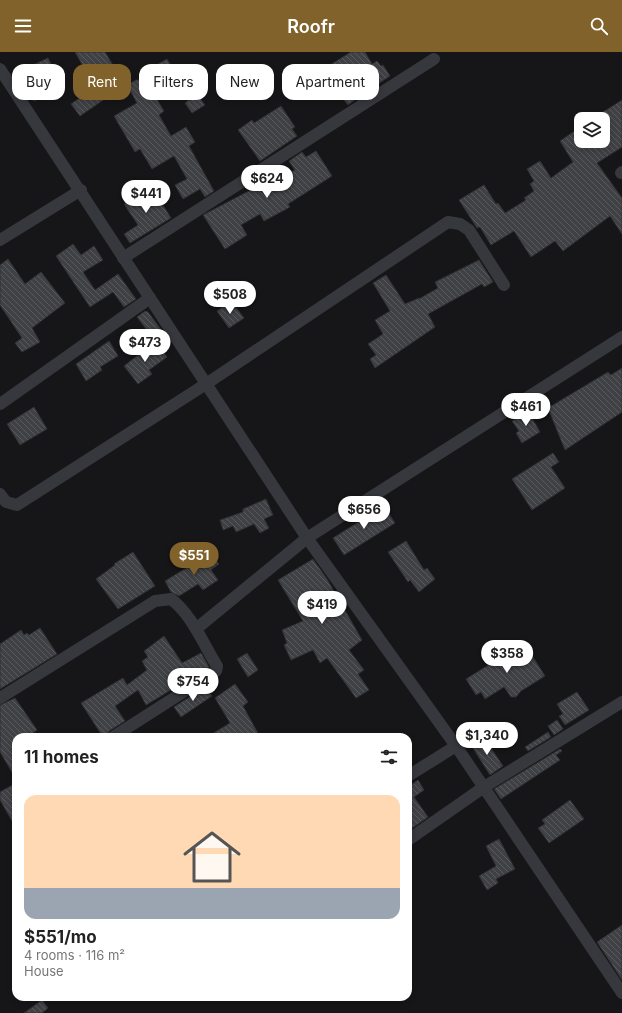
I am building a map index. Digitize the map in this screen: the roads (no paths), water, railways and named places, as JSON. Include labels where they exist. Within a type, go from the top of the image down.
[{"type":"street","points":[[123,258],[434,59]]},
{"type":"street","points":[[0,68],[307,538],[456,746],[622,993]]},
{"type":"street","points":[[0,240],[81,190]]},
{"type":"street","points":[[0,494],[6,502],[17,505],[206,384],[448,222],[460,224],[469,230],[504,285]]},
{"type":"street","points":[[0,404],[150,298]]},
{"type":"street","points":[[196,629],[307,538],[622,337]]},
{"type":"street","points":[[0,698],[155,601],[171,599],[179,605],[196,629],[217,666],[216,671],[119,733]]},
{"type":"street","points":[[412,837],[484,787],[622,702]]},
{"type":"street","points":[[412,774],[456,746]]}]
